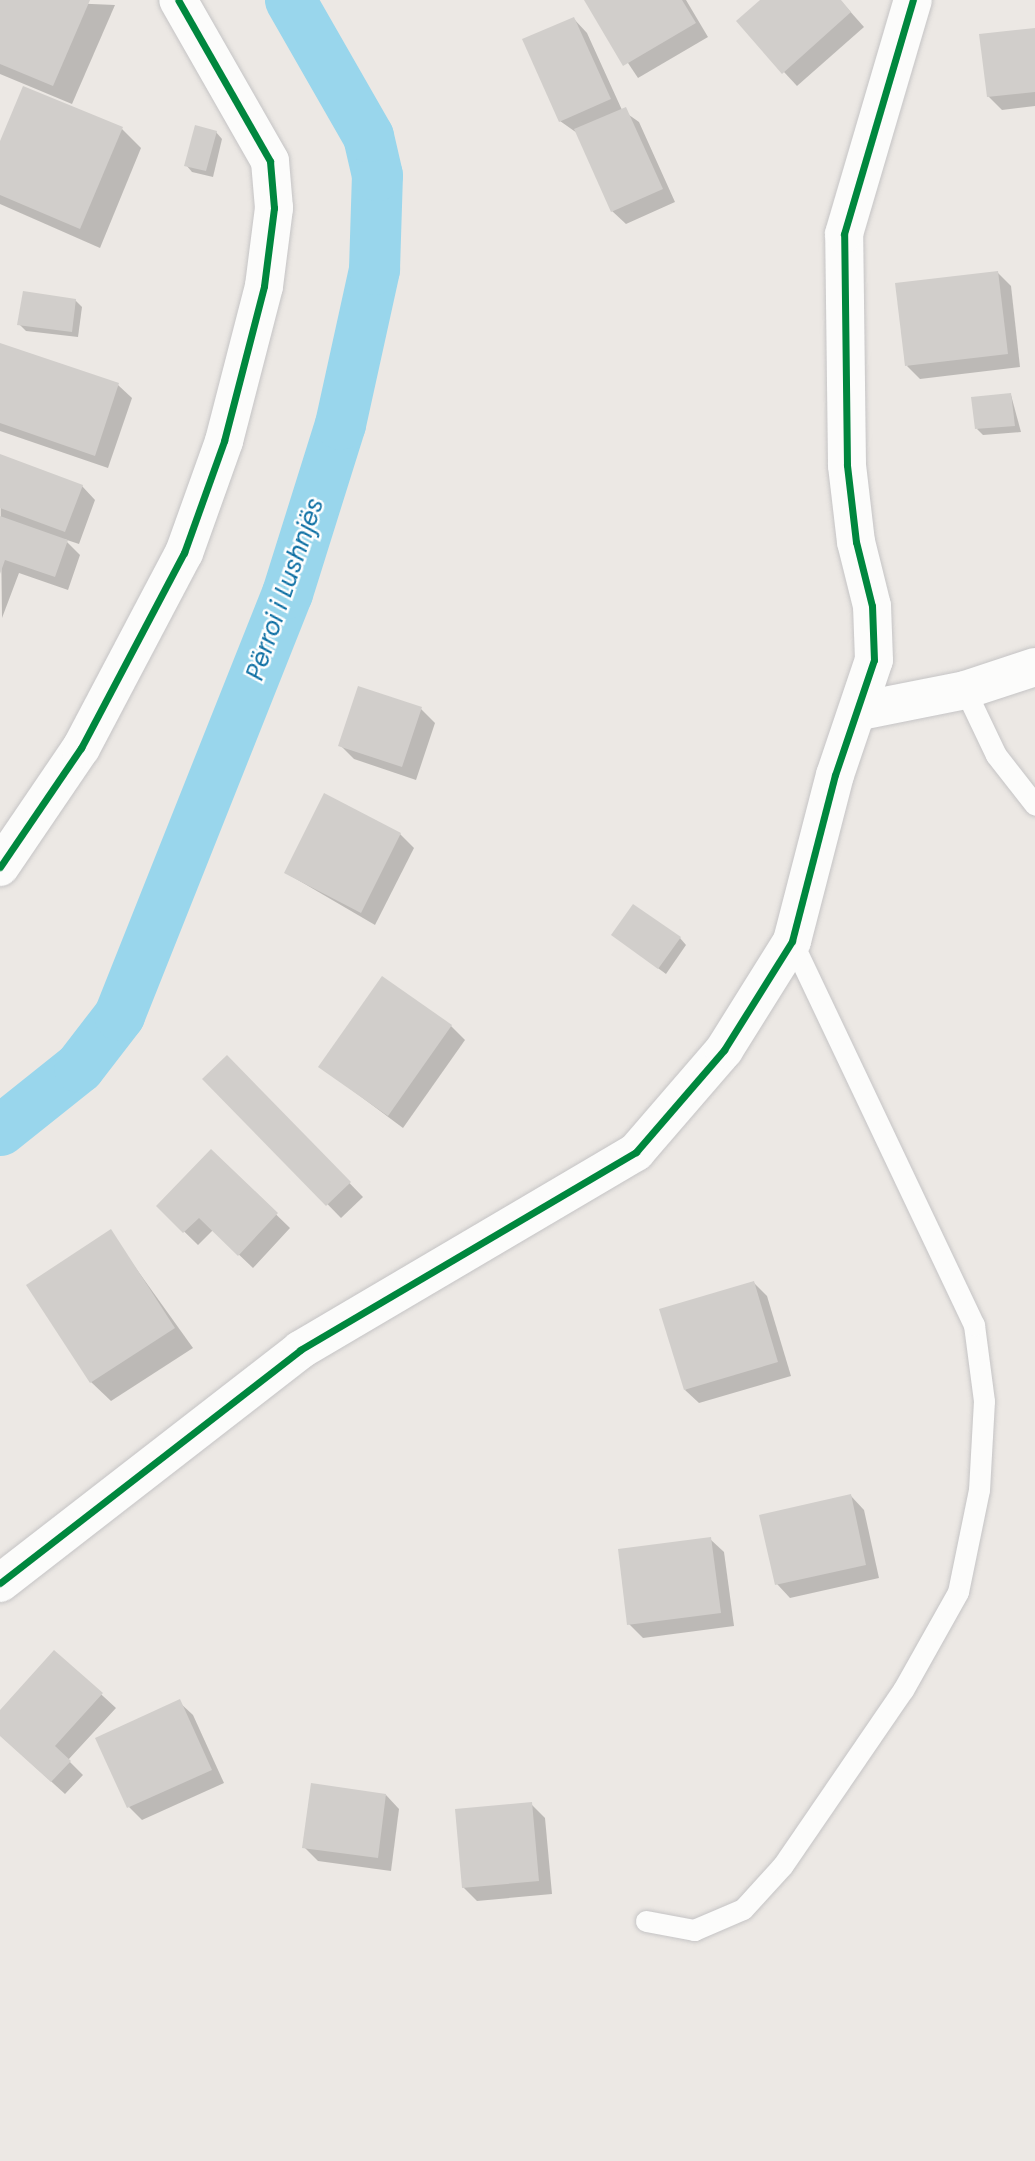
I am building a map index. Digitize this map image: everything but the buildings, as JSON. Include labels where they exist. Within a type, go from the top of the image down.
[{"type":"street","points":[[0,867],[81,748],[184,553],[224,441],[264,286],[274,192],[268,153],[178,0]]},
{"type":"street","points":[[0,1583],[300,1350],[636,1152],[724,1050],[792,941],[835,775],[860,711],[874,660],[872,606],[856,542],[847,465],[844,234],[914,0]]},
{"type":"street","points":[[860,711],[965,690],[1035,667]]},
{"type":"lane","points":[[965,690],[996,755],[1035,805]]},
{"type":"lane","points":[[646,1922],[694,1930],[743,1909],[783,1866],[903,1690],[958,1592],[979,1490],[984,1401],[974,1325],[792,941]]},
{"type":"waterway","name":"Përroi i Lushnjës","points":[[0,1130],[79,1067],[119,1015],[287,593],[340,424],[374,269],[377,175],[368,136],[290,0]]},
{"type":"cycle path","points":[[0,867],[81,748],[184,553],[224,441],[264,286],[274,208],[270,161],[178,0]]},
{"type":"cycle path","points":[[0,1583],[300,1350],[636,1152],[724,1050],[792,941],[835,775],[874,660],[872,606],[856,542],[847,465],[844,234],[913,0]]}]
